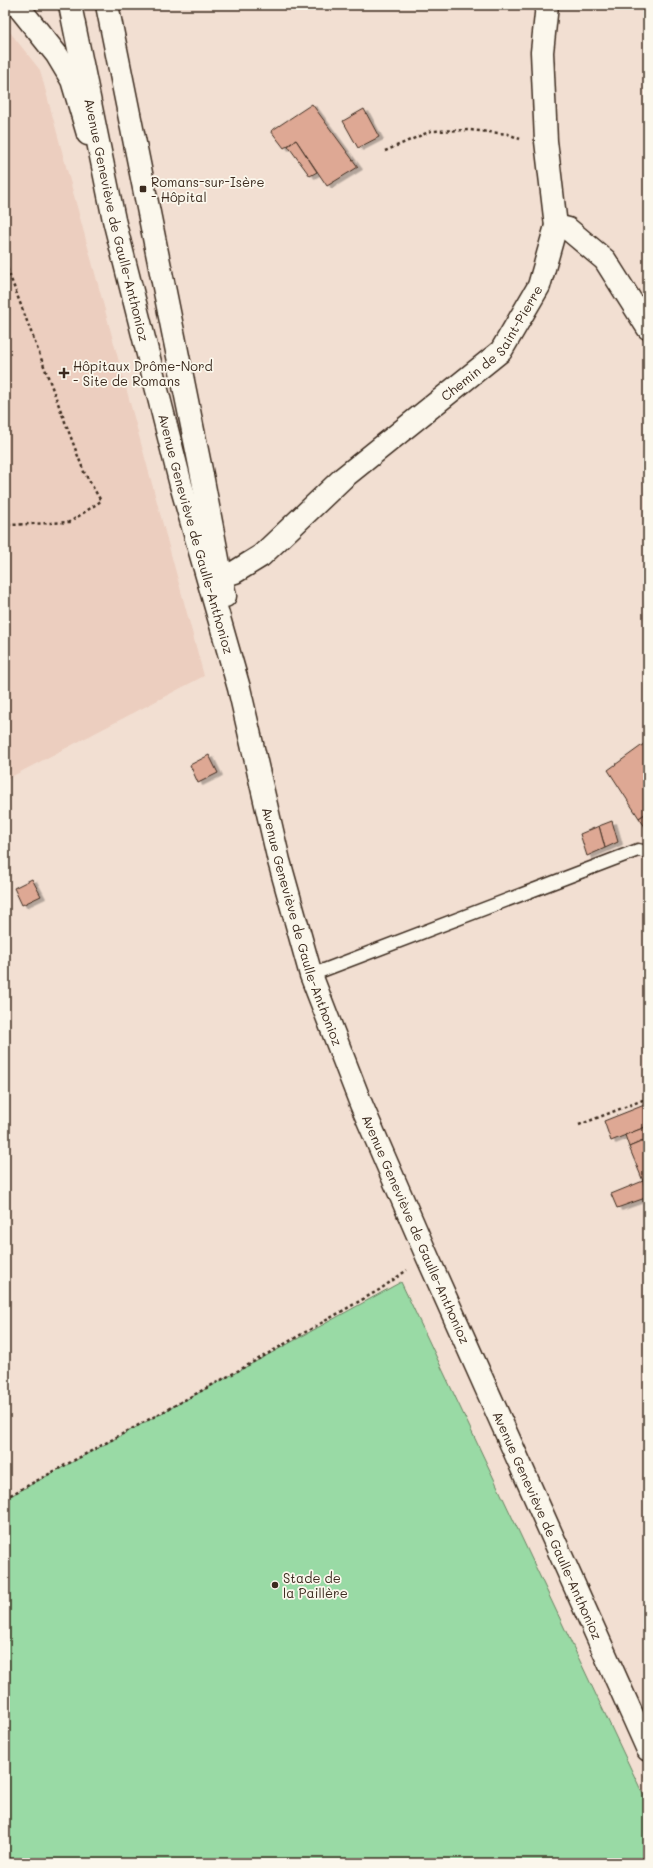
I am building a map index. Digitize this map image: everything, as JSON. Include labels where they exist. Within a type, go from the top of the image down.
[{"type":"main road","points":[[17,5],[57,55],[72,80],[114,220]]},
{"type":"main road","name":"Avenue Geneviève de Gaulle-Anthonioz","points":[[70,5],[114,220],[181,485],[239,688],[279,861],[311,975],[361,1104],[427,1256],[648,1750]]},
{"type":"main road","points":[[102,5],[113,33]]},
{"type":"main road","name":"Avenue Geneviève de Gaulle-Anthonioz","points":[[107,5],[222,576],[239,688]]},
{"type":"main road","name":"Chemin de Saint-Pierre","points":[[222,576],[235,572],[261,556],[343,478],[501,351],[539,286],[556,226],[546,149],[542,52],[548,5]]},
{"type":"main road","points":[[556,226],[568,228],[605,260],[648,328]]},
{"type":"lane","points":[[311,975],[638,850],[648,852]]},
{"type":"path","points":[[385,151],[431,130],[470,130],[508,134],[546,149]]},
{"type":"path","points":[[5,263],[84,472],[101,501],[70,522],[10,526],[5,528]]},
{"type":"path","points":[[579,1125],[648,1098]]},
{"type":"path","points":[[5,1498],[234,1373],[379,1290],[427,1256]]},
{"type":"shaded area","name":"Hôpitaux Drôme-Nord - Site de Romans","points":[[5,26],[40,70],[204,676],[5,780]]},
{"type":"green space","name":"Stade de la Paillère","points":[[401,1282],[648,1805],[648,1863],[5,1863],[5,1499]]},
{"type":"building","points":[[312,104],[358,167],[327,186],[296,140],[284,148],[271,131]]},
{"type":"building","points":[[364,109],[379,137],[358,148],[343,121]]},
{"type":"building","points":[[296,140],[317,172],[310,176],[288,146]]},
{"type":"building","points":[[648,741],[648,812],[639,818],[608,770]]},
{"type":"building","points":[[209,755],[218,773],[198,783],[190,765]]},
{"type":"building","points":[[648,812],[648,831],[639,818]]},
{"type":"building","points":[[612,821],[618,842],[605,848],[599,826]]},
{"type":"building","points":[[599,826],[605,848],[587,856],[580,834]]},
{"type":"building","points":[[32,879],[41,896],[22,905],[14,888]]},
{"type":"building","points":[[647,1104],[648,1126],[611,1141],[604,1121]]},
{"type":"building","points":[[648,1126],[648,1139],[629,1147],[625,1135]]},
{"type":"building","points":[[648,1139],[648,1179],[643,1181],[629,1147]]},
{"type":"building","points":[[648,1179],[648,1196],[643,1181]]},
{"type":"building","points":[[643,1181],[648,1197],[617,1208],[611,1194]]},
{"type":"place","name":"Romans-sur-Isère - Hôpital","points":[[143,189]]},
{"type":"place","name":"Hôpitaux Drôme-Nord - Site de Romans","points":[[64,373]]},
{"type":"place","name":"Stade de la Paillère","points":[[275,1585]]}]
